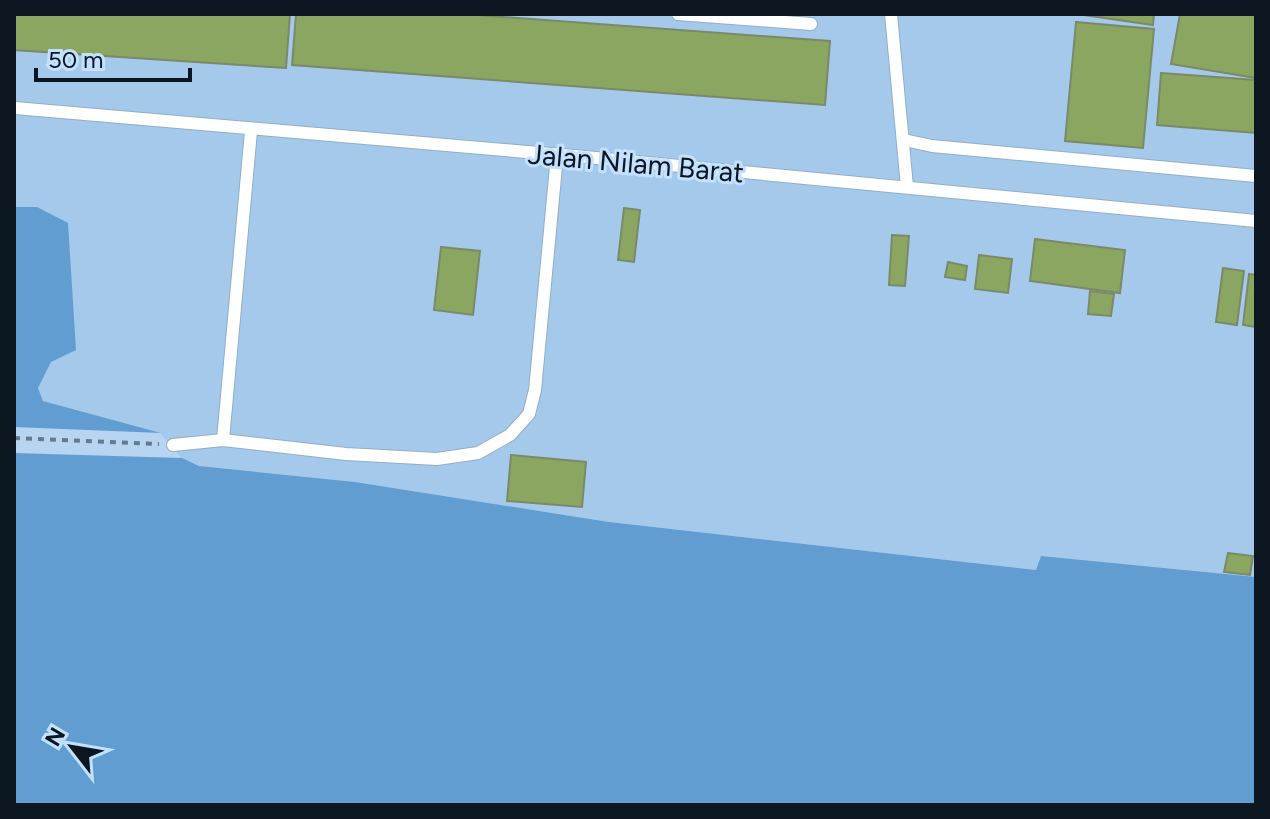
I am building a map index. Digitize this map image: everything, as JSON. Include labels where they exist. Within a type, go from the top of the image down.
[{"type":"lane","points":[[678,14],[811,24]]},
{"type":"lane","points":[[891,14],[907,187]]},
{"type":"lane","name":"Jalan Nilam Barat","points":[[15,108],[1256,221]]},
{"type":"lane","points":[[223,440],[251,131]]},
{"type":"lane","points":[[904,140],[932,146],[1256,176]]},
{"type":"lane","points":[[173,445],[223,440],[346,454],[437,459],[478,453],[510,435],[529,414],[535,390],[557,156]]},
{"type":"path","points":[[14,438],[173,445]]},
{"type":"shaded area","points":[[14,14],[1256,14],[1256,577],[1041,556],[1036,570],[609,522],[355,482],[199,466],[182,458],[161,433],[43,401],[38,388],[51,361],[37,207],[14,207]]},
{"type":"shaded area","points":[[14,207],[37,207],[68,223],[76,350],[51,362],[38,388],[43,401],[161,433],[182,458],[199,466],[355,482],[609,522],[1036,570],[1041,556],[1256,577],[1256,805],[14,805]]},
{"type":"pier","points":[[14,427],[161,433],[182,458],[14,453]]},
{"type":"building","points":[[14,14],[290,14],[286,68],[14,50]]},
{"type":"building","points":[[296,14],[464,14],[830,41],[825,105],[292,65]]},
{"type":"building","points":[[1077,14],[1154,14],[1153,25]]},
{"type":"building","points":[[1180,14],[1256,14],[1256,78],[1171,64]]},
{"type":"building","points":[[1076,22],[1154,29],[1143,148],[1065,141]]},
{"type":"building","points":[[1161,73],[1256,80],[1256,133],[1157,125]]},
{"type":"building","points":[[624,208],[640,210],[634,262],[618,260]]},
{"type":"building","points":[[892,235],[909,236],[905,286],[889,285]]},
{"type":"building","points":[[1035,239],[1125,250],[1120,293],[1030,281]]},
{"type":"building","points":[[441,247],[480,251],[473,315],[434,310]]},
{"type":"building","points":[[979,255],[1012,259],[1008,293],[975,289]]},
{"type":"building","points":[[948,262],[967,266],[965,280],[945,277]]},
{"type":"building","points":[[1223,268],[1244,271],[1237,325],[1216,322]]},
{"type":"building","points":[[1249,274],[1256,275],[1256,327],[1243,325]]},
{"type":"building","points":[[1090,291],[1114,294],[1111,316],[1088,314]]},
{"type":"building","points":[[511,455],[586,462],[582,507],[507,501]]},
{"type":"building","points":[[1228,553],[1253,556],[1250,575],[1224,572]]}]
